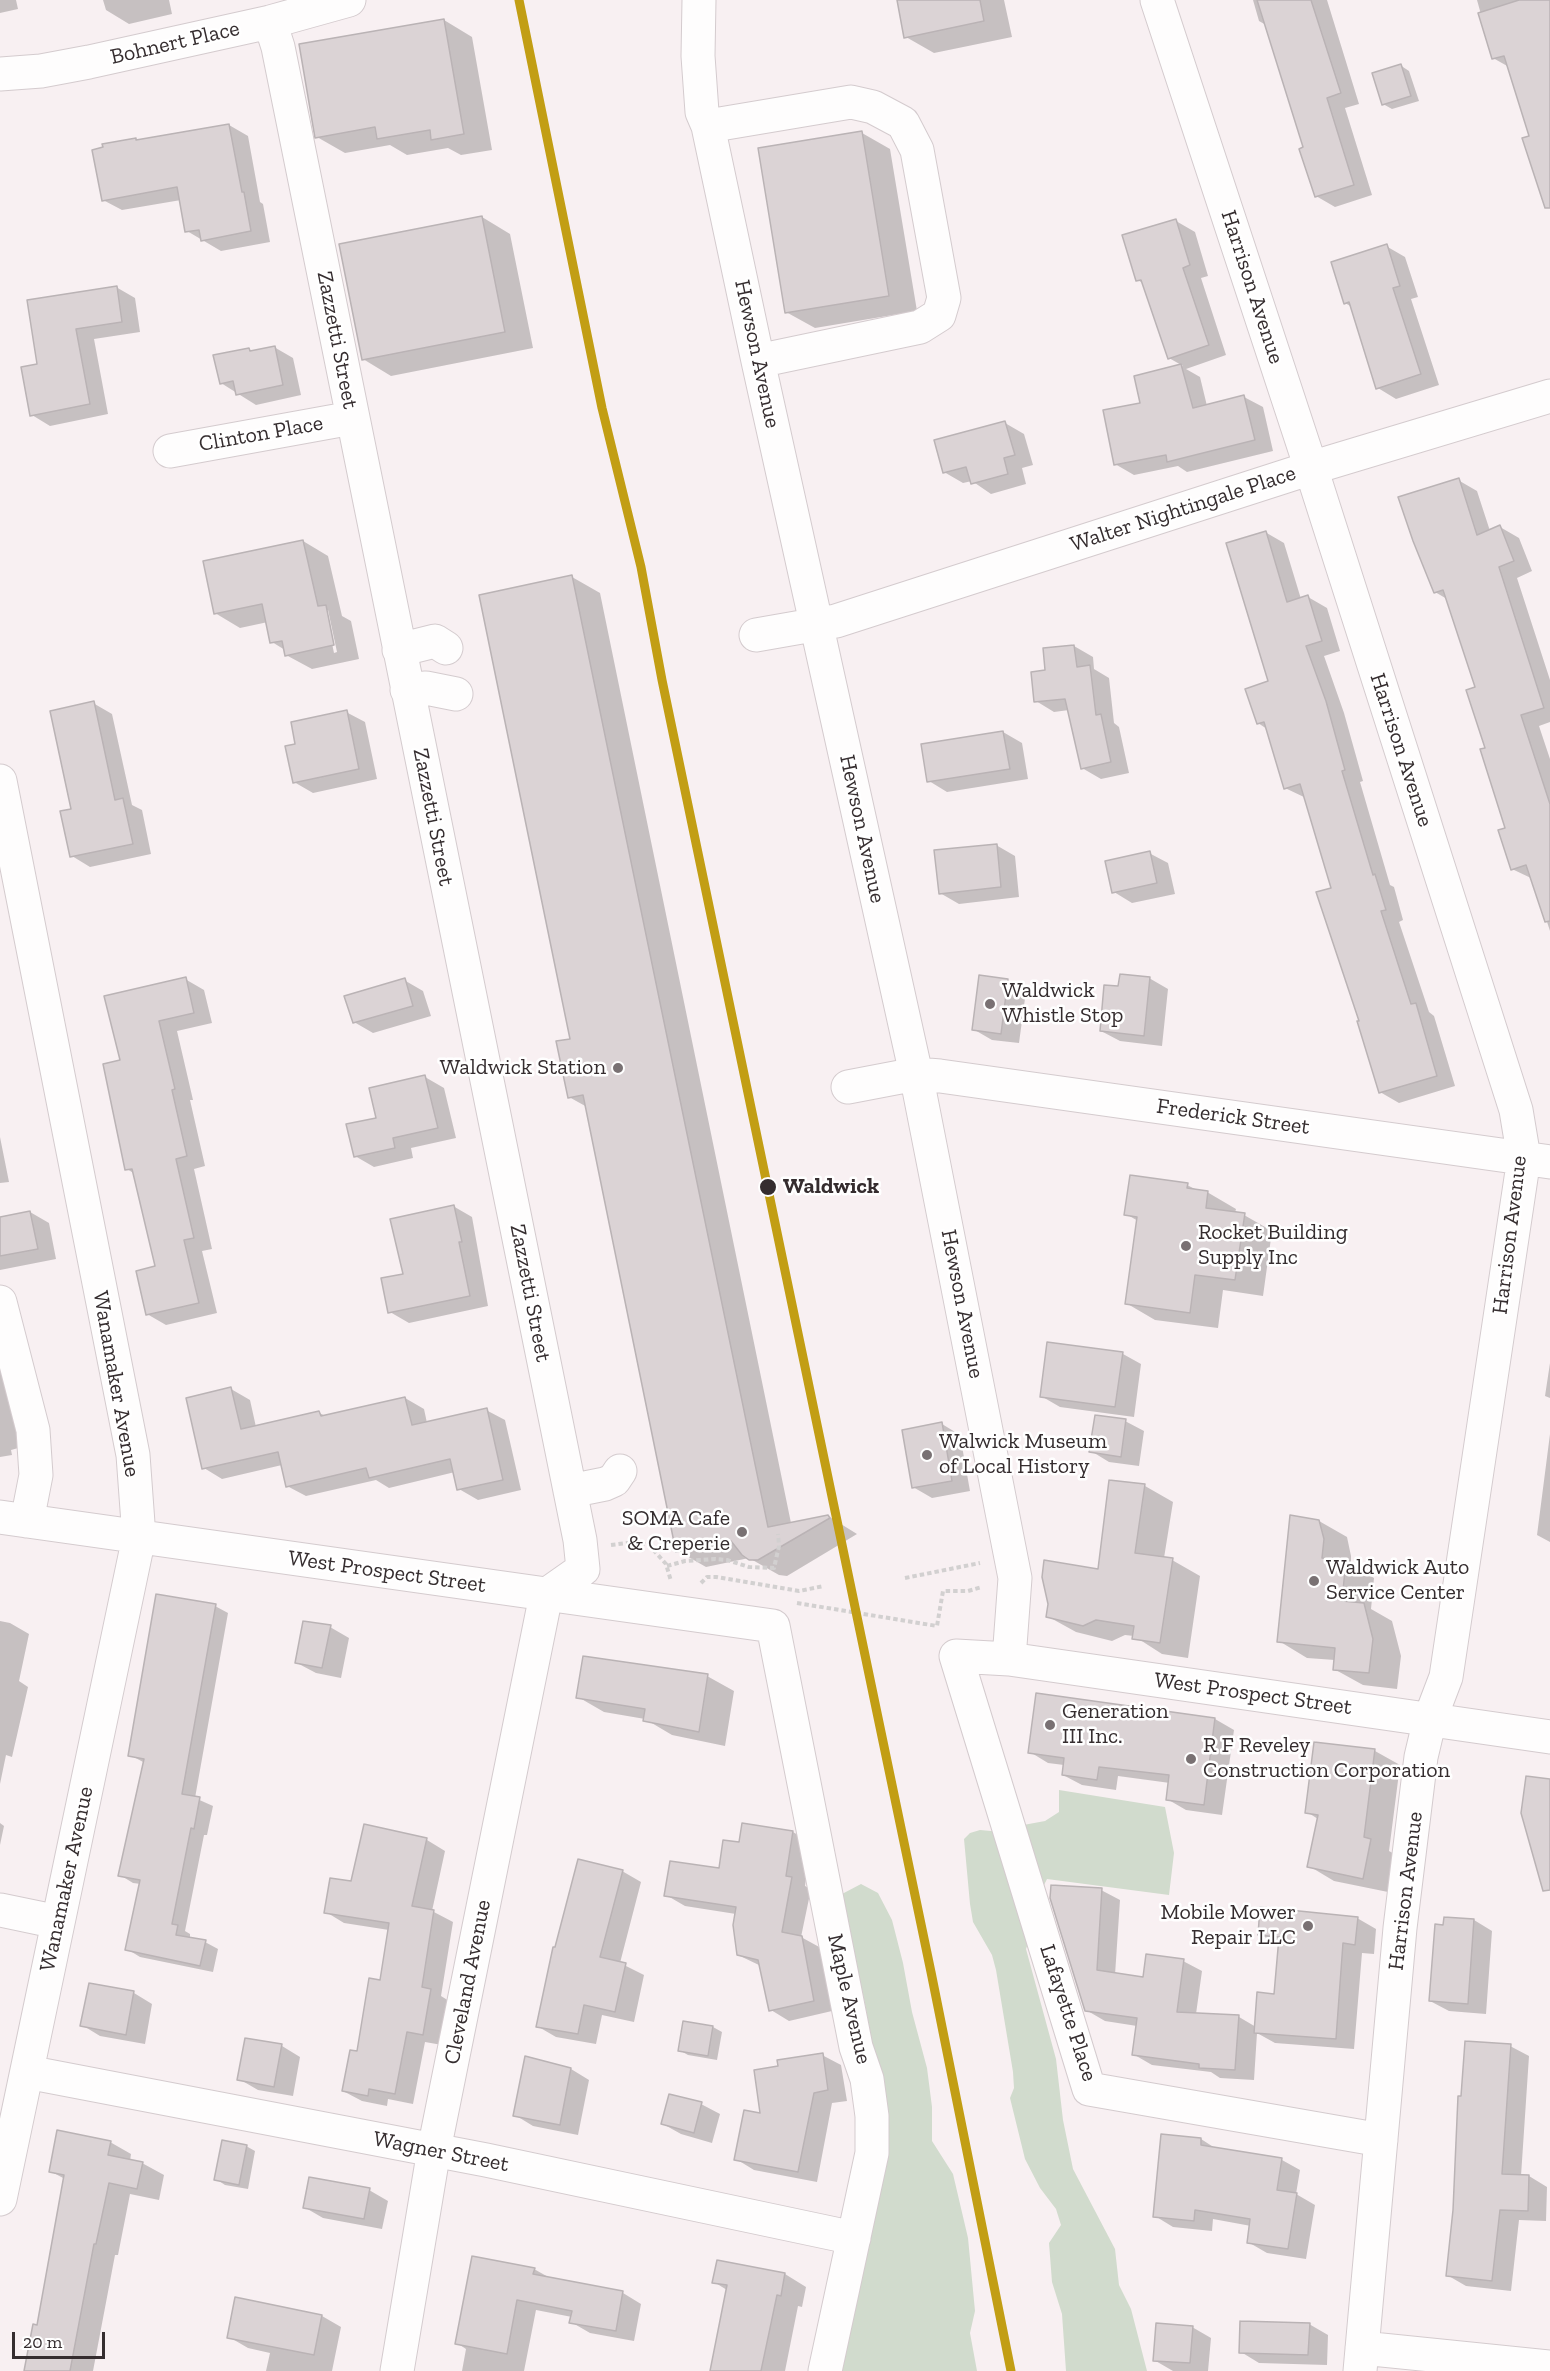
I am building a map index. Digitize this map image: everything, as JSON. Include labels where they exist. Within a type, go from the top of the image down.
[{"type":"street","name":"Bohnert Place","points":[[0,74],[41,71],[89,62],[270,22],[349,0]]},
{"type":"street","name":"Hewson Avenue","points":[[699,0],[698,56],[702,112],[708,126],[916,1074],[1015,1578],[1009,1659]]},
{"type":"street","name":"Harrison Avenue","points":[[1157,0],[1311,468],[1516,1110],[1537,1160],[1446,1677],[1430,1719],[1420,1757],[1401,1928],[1361,2360]]},
{"type":"street","name":"Zazzetti Street","points":[[270,22],[278,47],[581,1554]]},
{"type":"street","points":[[708,126],[851,102],[873,107],[903,123],[917,150],[944,298],[939,315],[920,327],[758,362]]},
{"type":"street","name":"Walter Nightingale Place","points":[[756,635],[817,626],[1311,468],[1550,396]]},
{"type":"street","name":"Clinton Place","points":[[170,451],[352,418]]},
{"type":"street","points":[[399,650],[435,642],[446,648]]},
{"type":"street","points":[[407,690],[426,687],[456,694]]},
{"type":"street","name":"Wanamaker Avenue","points":[[0,781],[1,796],[133,1455],[139,1537],[0,2199]]},
{"type":"street","name":"Frederick Street","points":[[848,1087],[916,1074],[1537,1160]]},
{"type":"street","points":[[0,1302],[33,1431],[36,1475],[14,1519]]},
{"type":"street","points":[[570,1491],[605,1484],[614,1480],[620,1471]]},
{"type":"street","name":"West Prospect Street","points":[[14,1519],[773,1626]]},
{"type":"street","points":[[546,1595],[583,1569],[581,1554]]},
{"type":"street","name":"Cleveland Avenue","points":[[397,2371],[434,2150],[546,1595]]},
{"type":"street","name":"Maple Avenue","points":[[773,1626],[856,2047],[867,2079],[871,2107],[872,2153],[825,2371]]},
{"type":"street","name":"West Prospect Street","points":[[956,1656],[1009,1659],[1550,1737]]},
{"type":"street","name":"Lafayette Place","points":[[956,1656],[1089,2089],[1381,2140]]},
{"type":"street","points":[[0,1910],[58,1922]]},
{"type":"street","name":"Wagner Street","points":[[27,2072],[434,2150],[854,2238]]},
{"type":"street","points":[[1361,2360],[1550,2367]]},
{"type":"path","points":[[667,1566],[685,1561],[715,1559],[749,1567],[774,1568],[779,1546],[778,1534]]},
{"type":"path","points":[[581,1554],[621,1543],[636,1542],[649,1545],[667,1566],[672,1584]]},
{"type":"path","points":[[905,1578],[981,1563],[983,1574]]},
{"type":"path","points":[[699,1589],[702,1581],[707,1577],[799,1591],[824,1586]]},
{"type":"path","points":[[805,1605],[937,1626],[943,1591],[968,1591]]},
{"type":"green space","points":[[1059,1790],[1165,1807],[1174,1853],[1169,1895],[1047,1879],[1042,1889],[1038,1916],[1026,1949],[1056,2059],[1063,2120],[1073,2169],[1115,2249],[1119,2285],[1131,2309],[1147,2371],[1066,2371],[1062,2314],[1052,2282],[1049,2243],[1061,2225],[1056,2209],[1040,2188],[1025,2159],[1010,2098],[1014,2088],[1013,2072],[996,1970],[992,1955],[973,1922],[970,1904],[964,1839],[970,1833],[980,1830],[991,1831],[1045,1821],[1059,1812]]},
{"type":"green space","points":[[861,1884],[878,1893],[892,1920],[903,1963],[912,2012],[927,2068],[932,2107],[932,2141],[953,2174],[968,2238],[975,2311],[970,2333],[977,2371],[835,2371],[883,2112],[866,2009],[842,1894]]},
{"type":"building","points":[[897,0],[980,0],[984,21],[904,38]]},
{"type":"building","points":[[1257,0],[1311,0],[1341,93],[1327,98],[1354,185],[1315,197],[1299,149],[1303,147]]},
{"type":"building","points":[[1519,0],[1550,0],[1550,208],[1545,208],[1522,138],[1529,136],[1504,56],[1492,59],[1478,13]]},
{"type":"building","points":[[444,19],[464,134],[431,140],[430,130],[377,139],[375,127],[315,138],[299,44]]},
{"type":"building","points":[[1401,64],[1411,96],[1382,105],[1372,73]]},
{"type":"building","points":[[229,124],[251,231],[201,241],[199,230],[185,232],[177,187],[102,201],[92,150],[103,147],[102,144]]},
{"type":"building","points":[[862,131],[889,296],[785,313],[758,148]]},
{"type":"building","points":[[482,216],[505,332],[362,360],[339,244]]},
{"type":"building","points":[[1176,219],[1190,265],[1183,268],[1209,345],[1168,359],[1141,280],[1136,281],[1122,235]]},
{"type":"building","points":[[1387,244],[1400,286],[1393,288],[1421,374],[1376,389],[1349,302],[1344,304],[1331,262]]},
{"type":"building","points":[[117,286],[122,322],[76,329],[90,404],[30,416],[21,367],[37,364],[27,300]]},
{"type":"building","points":[[275,346],[283,385],[236,395],[233,381],[220,384],[213,355]]},
{"type":"building","points":[[1181,364],[1193,408],[1244,395],[1255,440],[1167,462],[1166,455],[1114,465],[1103,410],[1140,403],[1134,376]]},
{"type":"building","points":[[1005,421],[1015,455],[1004,458],[1008,474],[971,484],[966,467],[943,473],[934,440]]},
{"type":"building","points":[[1459,478],[1477,535],[1500,525],[1514,561],[1499,567],[1544,708],[1521,715],[1550,804],[1550,921],[1545,922],[1526,865],[1511,870],[1498,830],[1505,828],[1480,749],[1485,748],[1466,690],[1475,687],[1443,590],[1434,593],[1398,497]]},
{"type":"building","points":[[1266,531],[1287,602],[1308,595],[1322,641],[1306,646],[1326,701],[1345,770],[1342,771],[1373,875],[1375,874],[1386,910],[1381,911],[1411,1004],[1416,1003],[1437,1076],[1379,1093],[1357,1021],[1359,1021],[1316,892],[1331,888],[1300,784],[1284,789],[1264,722],[1257,724],[1245,689],[1268,681],[1226,543]]},
{"type":"building","points":[[303,540],[318,606],[326,605],[334,645],[285,656],[282,641],[270,643],[262,604],[214,614],[203,561]]},
{"type":"building","name":"Waldwick Station","points":[[572,575],[768,1527],[828,1515],[830,1518],[758,1560],[749,1560],[731,1541],[676,1552],[583,1095],[568,1098],[556,1041],[570,1039],[479,595]]},
{"type":"building","points":[[1074,645],[1077,667],[1090,665],[1096,715],[1101,714],[1111,762],[1081,769],[1065,699],[1034,702],[1031,672],[1045,670],[1043,648]]},
{"type":"building","points":[[94,701],[115,800],[123,798],[133,844],[70,857],[60,811],[71,809],[50,711]]},
{"type":"building","points":[[347,710],[359,769],[293,783],[285,746],[295,744],[291,722]]},
{"type":"building","points":[[1003,731],[1010,769],[927,782],[921,744]]},
{"type":"building","points":[[997,844],[1001,887],[939,894],[934,850]]},
{"type":"building","points":[[1150,851],[1157,883],[1112,893],[1105,861]]},
{"type":"building","points":[[1120,974],[1150,977],[1144,1036],[1100,1031],[1104,985],[1118,986]]},
{"type":"building","name":"Waldwick Whistle Stop","points":[[979,975],[1008,979],[1001,1034],[972,1030]]},
{"type":"building","points":[[186,977],[194,1013],[159,1021],[175,1089],[172,1090],[187,1156],[176,1159],[194,1238],[184,1240],[199,1303],[146,1315],[136,1271],[155,1266],[132,1169],[125,1170],[103,1064],[120,1060],[104,996]]},
{"type":"building","points":[[405,978],[413,1006],[353,1023],[344,996]]},
{"type":"building","points":[[425,1075],[438,1128],[393,1138],[395,1148],[354,1157],[346,1124],[376,1118],[369,1088]]},
{"type":"building","name":"Rocket Building Supply Inc","points":[[1130,1175],[1188,1183],[1187,1188],[1208,1191],[1206,1208],[1245,1213],[1235,1280],[1195,1275],[1190,1313],[1125,1304],[1137,1217],[1124,1215]]},
{"type":"building","points":[[454,1205],[470,1296],[388,1313],[381,1278],[403,1274],[390,1219]]},
{"type":"building","points":[[30,1211],[38,1249],[0,1256],[0,1217]]},
{"type":"building","points":[[1047,1342],[1123,1352],[1115,1407],[1040,1397]]},
{"type":"building","points":[[231,1387],[241,1429],[319,1411],[321,1416],[405,1397],[412,1425],[487,1408],[503,1480],[457,1490],[450,1459],[369,1478],[366,1468],[286,1487],[278,1452],[202,1469],[186,1398]]},
{"type":"building","points":[[1095,1415],[1126,1419],[1121,1457],[1089,1452]]},
{"type":"building","name":"Walwick Museum of Local History","points":[[942,1422],[952,1481],[912,1488],[902,1430]]},
{"type":"building","points":[[1109,1480],[1145,1484],[1135,1553],[1173,1558],[1160,1643],[1132,1639],[1134,1626],[1096,1620],[1083,1626],[1046,1617],[1048,1604],[1042,1577],[1044,1560],[1098,1569]]},
{"type":"building","name":"Waldwick Auto Service Center","points":[[1290,1515],[1319,1520],[1324,1539],[1322,1558],[1346,1560],[1342,1601],[1364,1603],[1373,1639],[1369,1673],[1333,1670],[1335,1648],[1277,1642]]},
{"type":"building","points":[[156,1594],[216,1604],[182,1794],[200,1797],[194,1829],[191,1828],[172,1924],[178,1925],[176,1935],[206,1940],[200,1966],[125,1950],[140,1880],[118,1876],[144,1759],[128,1756]]},
{"type":"building","points":[[303,1621],[331,1625],[322,1668],[295,1663]]},
{"type":"building","points":[[583,1656],[708,1674],[699,1732],[643,1721],[645,1709],[576,1698]]},
{"type":"building","points":[[1036,1693],[1215,1718],[1204,1805],[1166,1800],[1169,1775],[1099,1767],[1097,1780],[1062,1775],[1064,1758],[1028,1753]]},
{"type":"building","points":[[1314,1742],[1375,1749],[1364,1837],[1371,1839],[1363,1879],[1307,1867],[1318,1815],[1305,1813]]},
{"type":"building","points":[[1526,1776],[1550,1779],[1550,1890],[1543,1891],[1521,1813]]},
{"type":"building","points":[[742,1823],[793,1831],[786,1876],[792,1877],[782,1932],[802,1936],[814,2001],[769,2011],[758,1960],[737,1955],[733,1925],[736,1907],[664,1896],[670,1861],[719,1868],[723,1840],[739,1842]]},
{"type":"building","points":[[364,1824],[427,1838],[412,1906],[434,1910],[422,1987],[431,1989],[423,2035],[407,2032],[395,2094],[369,2089],[368,2096],[342,2091],[350,2050],[357,2051],[369,1978],[380,1980],[389,1923],[324,1913],[330,1878],[351,1881]]},
{"type":"building","points":[[578,1859],[623,1870],[600,1957],[626,1963],[615,2012],[584,2005],[578,2034],[536,2027],[553,1947],[555,1947]]},
{"type":"building","points":[[1051,1885],[1102,1888],[1097,1970],[1143,1977],[1146,1954],[1184,1959],[1177,2012],[1239,2015],[1235,2070],[1199,2068],[1199,2064],[1132,2055],[1137,2018],[1085,2011],[1050,1898]]},
{"type":"building","points":[[1260,1907],[1358,1917],[1355,1945],[1343,1943],[1336,2039],[1254,2033],[1257,1992],[1274,1994],[1279,1937],[1258,1935]]},
{"type":"building","points":[[1444,1917],[1474,1919],[1468,2004],[1429,2001],[1435,1924],[1443,1925]]},
{"type":"building","points":[[89,1983],[134,1991],[126,2035],[80,2026]]},
{"type":"building","points":[[683,2021],[713,2026],[708,2056],[678,2051]]},
{"type":"building","points":[[245,2038],[282,2044],[274,2087],[237,2080]]},
{"type":"building","points":[[1465,2041],[1511,2044],[1502,2174],[1529,2175],[1528,2211],[1500,2210],[1492,2281],[1446,2276],[1453,2210],[1458,2096],[1461,2096]]},
{"type":"building","points":[[823,2053],[828,2090],[814,2093],[798,2172],[734,2160],[744,2110],[760,2113],[754,2070],[778,2066],[777,2060]]},
{"type":"building","points":[[525,2056],[571,2068],[560,2125],[513,2116]]},
{"type":"building","points":[[669,2094],[702,2102],[694,2133],[661,2124]]},
{"type":"building","points":[[57,2130],[111,2141],[108,2155],[143,2162],[137,2189],[109,2183],[96,2244],[94,2244],[70,2371],[24,2371],[33,2324],[37,2325],[64,2175],[49,2172]]},
{"type":"building","points":[[1161,2134],[1201,2138],[1201,2145],[1282,2158],[1277,2190],[1297,2193],[1288,2249],[1247,2243],[1250,2219],[1195,2210],[1194,2221],[1153,2217]]},
{"type":"building","points":[[222,2140],[247,2145],[239,2185],[214,2180]]},
{"type":"building","points":[[309,2177],[370,2188],[364,2219],[303,2208]]},
{"type":"building","points":[[472,2256],[535,2268],[533,2274],[623,2291],[616,2331],[569,2323],[572,2311],[517,2300],[507,2354],[455,2344]]},
{"type":"building","points":[[717,2260],[785,2273],[781,2296],[777,2295],[761,2371],[710,2371],[727,2285],[712,2283]]},
{"type":"building","points":[[235,2297],[322,2315],[314,2355],[227,2338]]},
{"type":"building","points":[[1240,2321],[1310,2323],[1308,2355],[1239,2353]]},
{"type":"building","points":[[1156,2323],[1193,2326],[1190,2363],[1153,2361]]},
{"type":"transit line","points":[[519,0],[602,408],[641,567],[662,680],[931,1972],[1011,2371]]},
{"type":"place","name":"Waldwick Whistle Stop","points":[[990,1004]]},
{"type":"place","name":"Waldwick Station","points":[[618,1068]]},
{"type":"place","name":"Waldwick","points":[[768,1187]]},
{"type":"place","name":"Rocket Building Supply Inc","points":[[1186,1246]]},
{"type":"place","name":"Walwick Museum of Local History","points":[[927,1455]]},
{"type":"place","name":"SOMA Cafe & Creperie","points":[[742,1532]]},
{"type":"place","name":"Waldwick Auto Service Center","points":[[1314,1581]]},
{"type":"place","name":"Generation III Inc.","points":[[1050,1725]]},
{"type":"place","name":"R F Reveley Construction Corporation","points":[[1191,1759]]},
{"type":"place","name":"Mobile Mower Repair LLC","points":[[1308,1926]]}]
